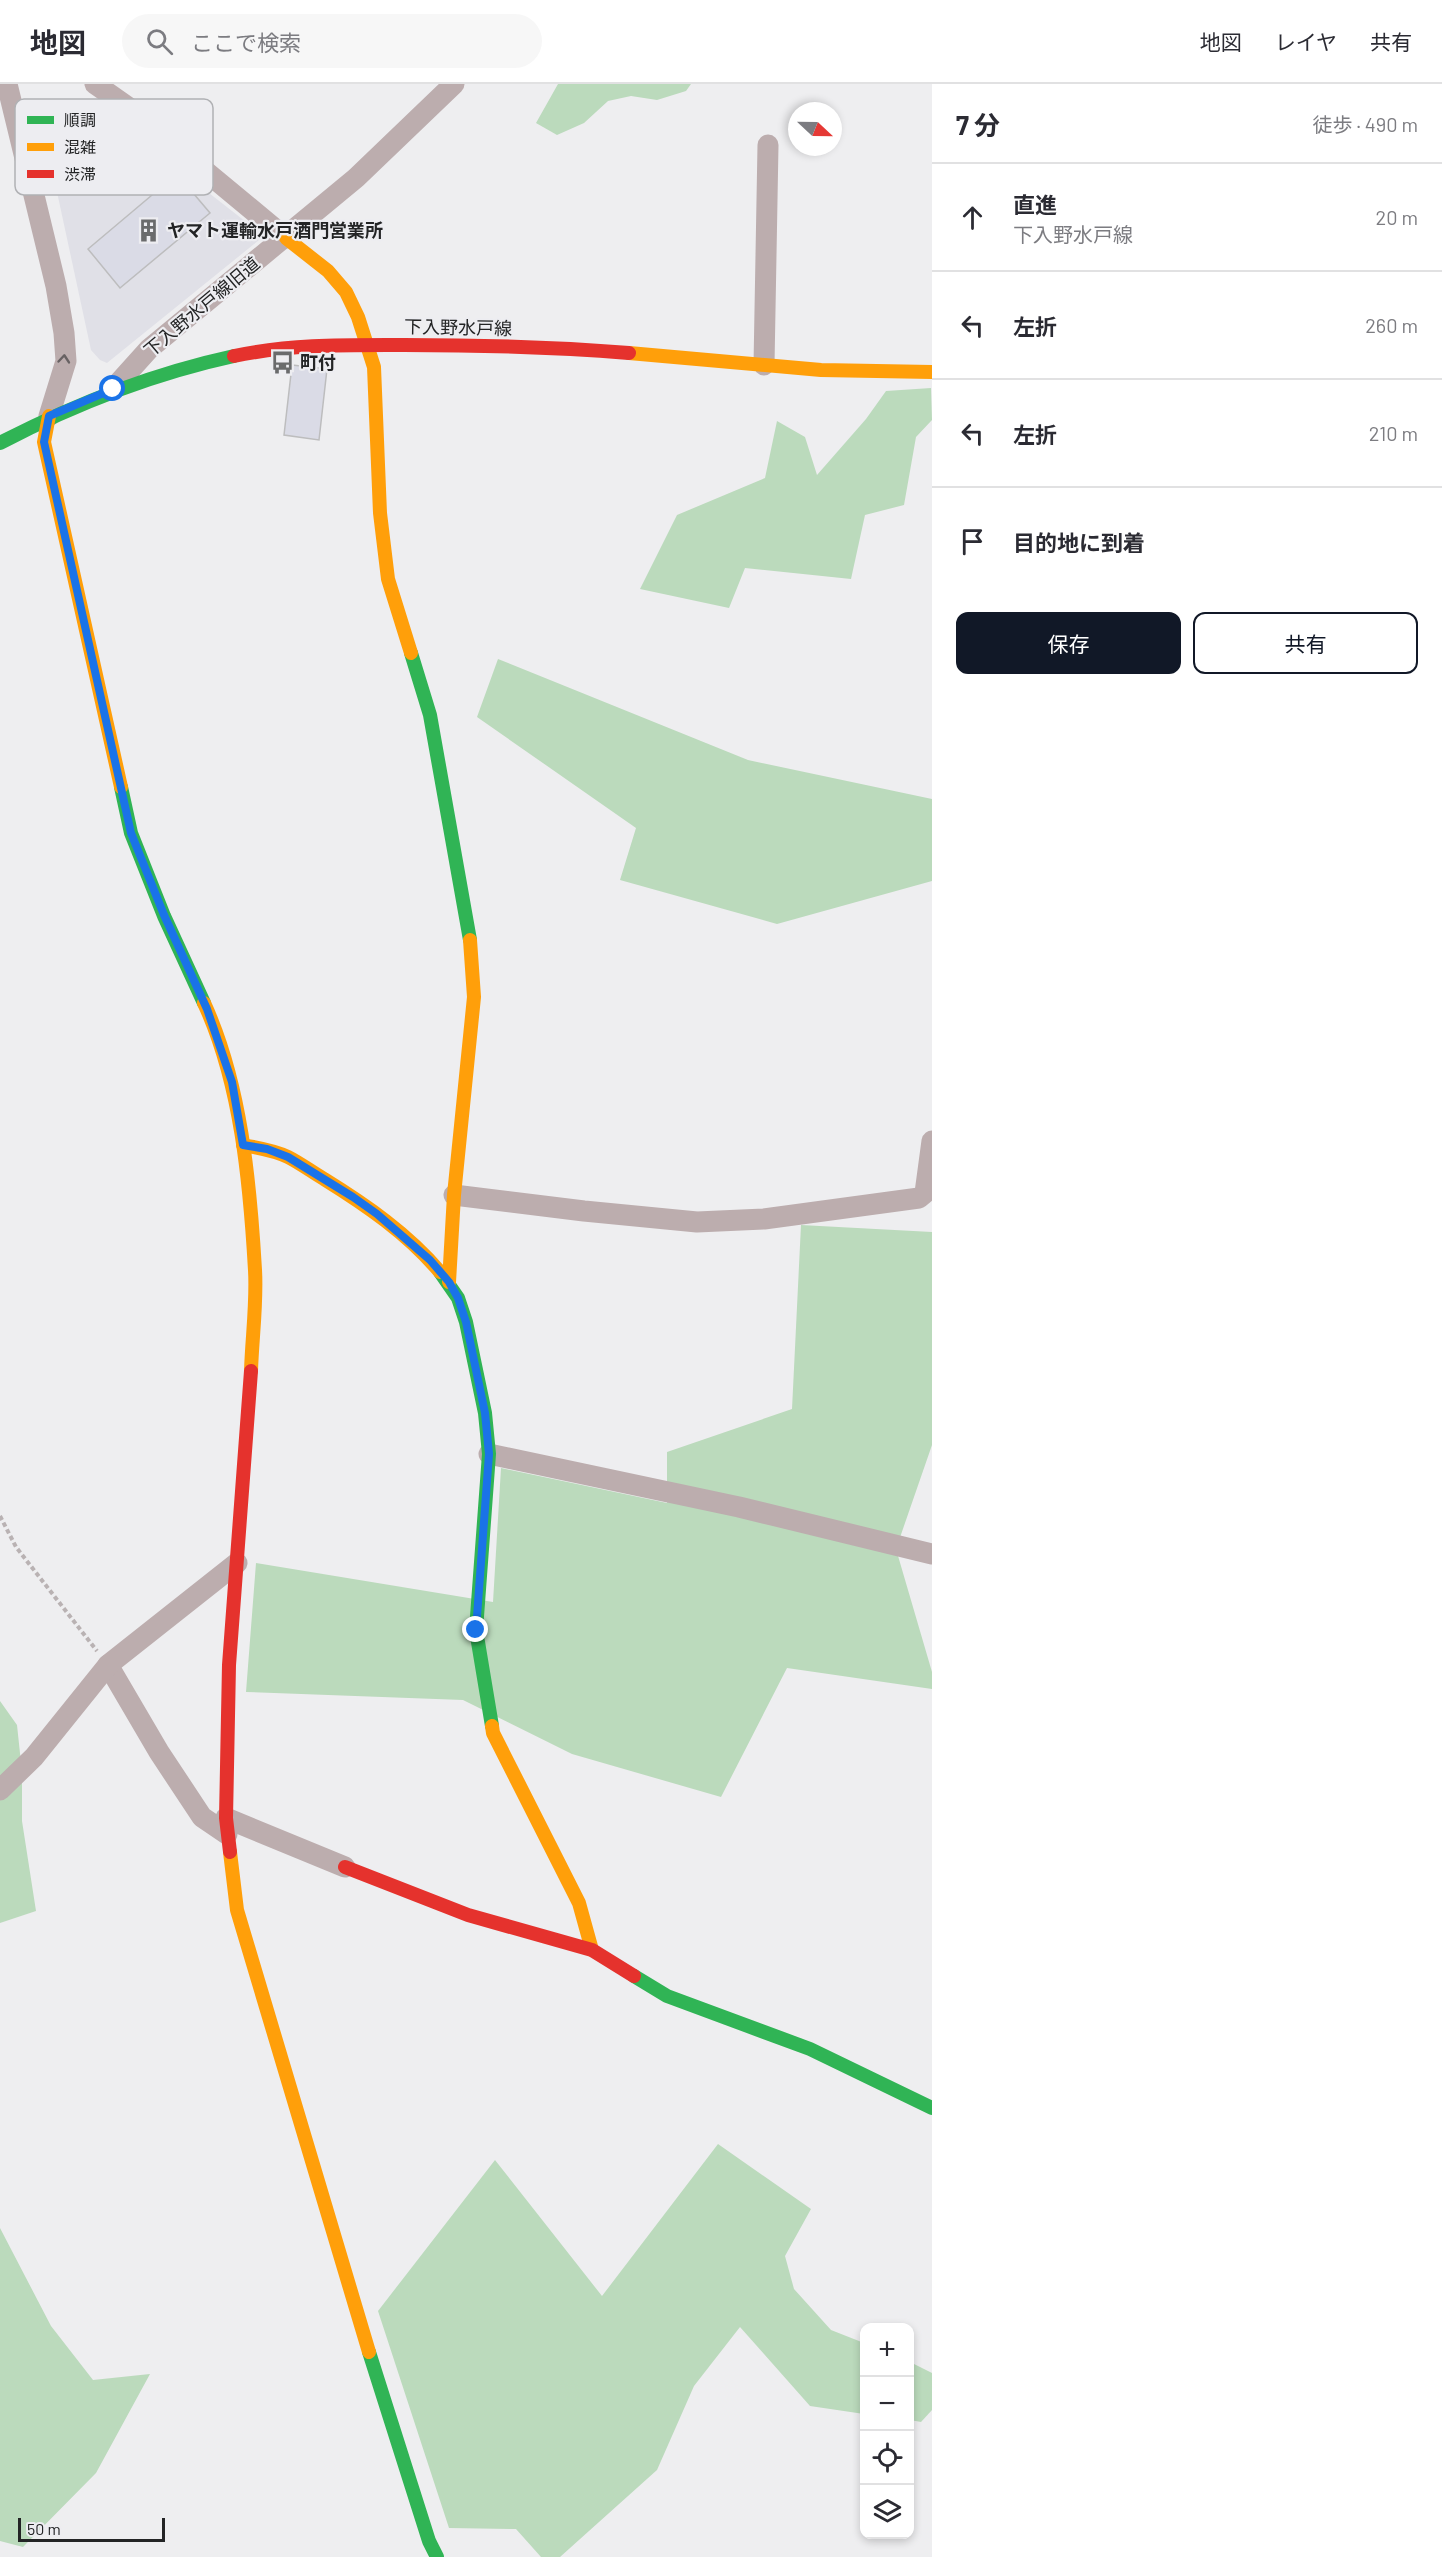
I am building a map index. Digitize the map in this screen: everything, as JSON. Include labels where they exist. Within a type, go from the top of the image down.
[{"type":"street","points":[[7,84],[15,117]]},
{"type":"street","points":[[95,84],[117,99]]},
{"type":"street","name":"下入野水戸線旧道","points":[[113,389],[149,349],[356,178],[454,84]]},
{"type":"street","points":[[764,365],[768,145]]},
{"type":"street","points":[[213,177],[328,271],[346,292],[358,317],[374,367],[380,513],[388,579],[430,715],[474,974],[471,1029],[454,1195],[449,1282]]},
{"type":"street","points":[[34,195],[56,286],[64,333],[66,362],[49,416],[44,442],[131,833],[164,915],[207,1009],[232,1082],[243,1145],[255,1272],[250,1387],[229,1665],[226,1826],[237,1910],[341,2265],[429,2541],[437,2557]]},
{"type":"street","name":"下入野水戸線","points":[[0,443],[49,416],[113,389],[179,369],[276,349],[326,344],[479,344],[821,370],[932,372]]},
{"type":"street","points":[[454,1195],[697,1222],[764,1219],[918,1198],[925,1193],[932,1142]]},
{"type":"street","points":[[243,1145],[267,1149],[288,1157],[353,1197],[423,1253],[449,1282],[466,1322],[485,1413],[489,1454],[476,1630],[494,1733],[579,1903],[592,1950]]},
{"type":"street","points":[[489,1454],[739,1506],[932,1554]]},
{"type":"street","points":[[0,1790],[34,1757],[108,1665],[237,1563]]},
{"type":"street","points":[[108,1665],[159,1752],[202,1817],[345,1867],[468,1915],[592,1950],[668,1996],[810,2049],[932,2108]]},
{"type":"path","points":[[0,1516],[16,1548],[108,1665]]},
{"type":"shaded area","points":[[58,195],[212,195],[264,236],[107,363],[100,360],[91,350]]},
{"type":"green space","points":[[558,84],[691,84],[686,91],[657,100],[631,96],[608,101],[584,123],[557,135],[536,123]]},
{"type":"green space","points":[[931,388],[932,420],[916,437],[904,505],[865,515],[851,579],[745,568],[729,608],[640,589],[677,515],[765,478],[777,421],[805,437],[817,475],[866,419],[886,391]]},
{"type":"green space","points":[[498,659],[748,760],[932,799],[932,881],[777,924],[620,880],[636,828],[477,717]]},
{"type":"green space","points":[[801,1225],[932,1232],[932,1445],[896,1549],[932,1672],[932,1689],[787,1668],[721,1797],[572,1754],[463,1700],[246,1692],[256,1563],[493,1602],[501,1468],[667,1503],[667,1452],[792,1409]]},
{"type":"green space","points":[[0,1701],[17,1725],[22,1772],[22,1821],[36,1911],[0,1923]]},
{"type":"green space","points":[[718,2144],[811,2209],[785,2256],[794,2289],[831,2330],[860,2341],[860,2413],[810,2406],[740,2327],[694,2386],[657,2470],[560,2557],[541,2557],[516,2529],[449,2528],[378,2311],[495,2160],[602,2296]]},
{"type":"green space","points":[[0,2228],[51,2326],[93,2380],[150,2374],[96,2473],[23,2547],[0,2541]]},
{"type":"green space","points":[[914,2364],[932,2373],[932,2410],[921,2422],[914,2421]]},
{"type":"building","name":"ヤマト運輸水戸酒門営業所","points":[[152,195],[195,195],[210,213],[120,288],[88,249]]},
{"type":"building","points":[[292,365],[327,369],[319,440],[284,435]]},
{"type":"traffic: fast","points":[[0,443],[57,415],[143,381],[234,356]]},
{"type":"traffic: fast","points":[[411,653],[430,715],[470,940]]},
{"type":"traffic: fast","points":[[121,787],[131,833],[164,916],[204,1003]]},
{"type":"traffic: fast","points":[[440,1272],[458,1298],[466,1322],[485,1413],[489,1454],[476,1630],[492,1726]]},
{"type":"traffic: fast","points":[[634,1976],[667,1996],[810,2049],[932,2108]]},
{"type":"traffic: fast","points":[[369,2352],[429,2541],[437,2557]]},
{"type":"traffic: slow","points":[[286,238],[328,271],[346,292],[358,317],[374,367],[380,513],[388,579],[411,653]]},
{"type":"traffic: slow","points":[[629,353],[821,370],[932,372]]},
{"type":"traffic: slow","points":[[49,416],[44,442],[121,787]]},
{"type":"traffic: slow","points":[[449,1282],[454,1195],[474,997],[470,940]]},
{"type":"traffic: slow","points":[[204,1003],[227,1066],[242,1134],[253,1237],[255,1282],[251,1371]]},
{"type":"traffic: slow","points":[[243,1145],[288,1157],[340,1189],[400,1233],[440,1272]]},
{"type":"traffic: slow","points":[[492,1726],[493,1733],[579,1903],[592,1950]]},
{"type":"traffic: slow","points":[[230,1852],[237,1910],[369,2352]]},
{"type":"traffic: jam","points":[[234,356],[298,347],[361,345],[460,345],[629,353]]},
{"type":"traffic: jam","points":[[230,1852],[226,1818],[229,1665],[251,1371]]},
{"type":"traffic: jam","points":[[345,1867],[468,1915],[592,1950],[634,1976]]},
{"type":"place","name":"ヤマト運輸水戸酒門営業所","points":[[149,231]]},
{"type":"place","name":"町付","points":[[282,363]]},
{"type":"route","points":[[113,389],[49,416],[44,442],[131,833],[164,915],[207,1009],[232,1082],[243,1145],[267,1149],[288,1157],[320,1175],[377,1214],[430,1260],[449,1282],[458,1298],[466,1322],[485,1413],[489,1454],[476,1630]]}]
